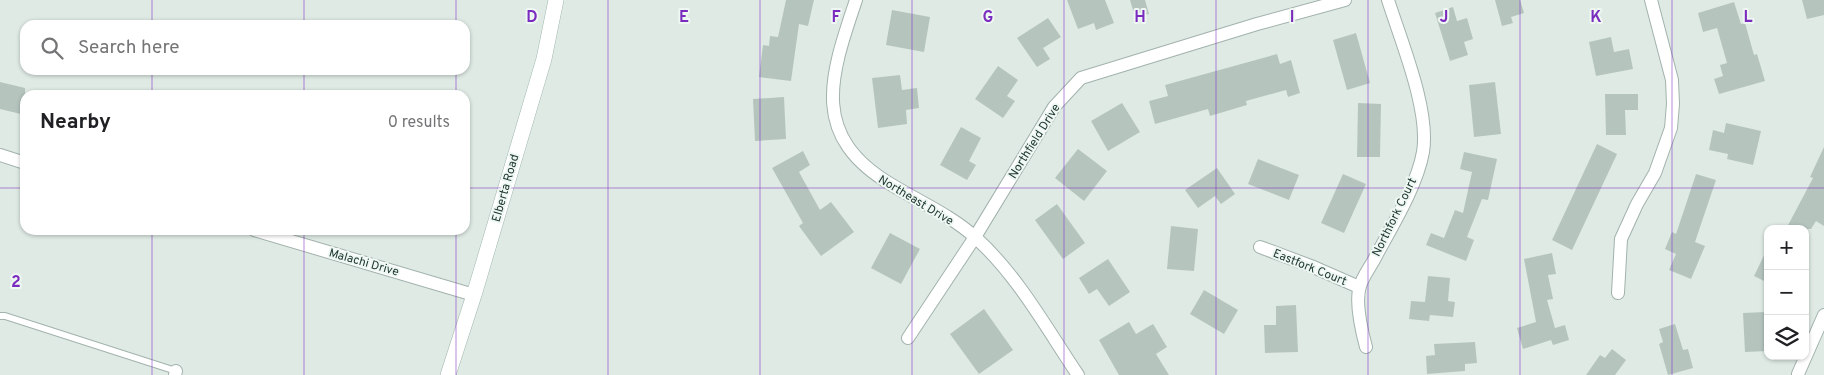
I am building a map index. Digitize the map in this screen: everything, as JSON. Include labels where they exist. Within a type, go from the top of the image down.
[{"type":"street","name":"Elberta Road","points":[[448,375],[474,295],[544,59],[556,0]]},
{"type":"street","name":"Northeast Drive","points":[[856,0],[838,52],[832,84],[833,116],[847,147],[870,172],[939,212],[975,237],[1019,288],[1078,375]]},
{"type":"street","name":"Northfield Drive","points":[[908,338],[975,237],[1054,107],[1081,78],[1257,24],[1345,0]]},
{"type":"street","name":"Northfork Court","points":[[1359,287],[1399,213],[1423,151],[1423,126],[1419,96],[1388,0]]},
{"type":"street","points":[[1618,293],[1621,239],[1637,204],[1655,173],[1671,128],[1672,80],[1652,0]]},
{"type":"street","points":[[0,155],[20,161]]},
{"type":"street","name":"Malachi Drive","points":[[271,235],[474,295]]},
{"type":"street","name":"Eastfork Court","points":[[1260,247],[1359,287]]},
{"type":"street","points":[[1359,287],[1360,320],[1366,347]]},
{"type":"street","points":[[1798,374],[1824,315]]},
{"type":"lane","points":[[0,316],[5,316],[176,373]]},
{"type":"building","points":[[786,0],[814,0],[808,26],[799,24],[791,81],[759,77],[763,45],[769,46],[770,36],[778,37]]},
{"type":"building","points":[[1067,0],[1105,0],[1114,23],[1096,30],[1094,23],[1078,29]]},
{"type":"building","points":[[1130,0],[1145,0],[1149,14],[1135,17]]},
{"type":"building","points":[[1495,0],[1520,0],[1524,13],[1511,17],[1513,23],[1502,26]]},
{"type":"building","points":[[1802,0],[1824,0],[1824,15],[1807,19]]},
{"type":"building","points":[[1734,2],[1741,24],[1745,23],[1754,55],[1757,54],[1765,81],[1719,94],[1714,79],[1723,76],[1720,65],[1727,63],[1717,28],[1703,32],[1698,13]]},
{"type":"building","points":[[1453,7],[1457,21],[1467,18],[1473,39],[1464,42],[1468,55],[1450,61],[1435,13]]},
{"type":"building","points":[[892,10],[930,17],[924,52],[886,45]]},
{"type":"building","points":[[1048,18],[1061,37],[1043,48],[1050,59],[1037,67],[1017,38]]},
{"type":"building","points":[[1356,33],[1370,83],[1347,90],[1333,40]]},
{"type":"building","points":[[1611,37],[1614,52],[1629,49],[1633,69],[1596,76],[1589,42]]},
{"type":"building","points":[[1277,54],[1280,64],[1291,60],[1300,93],[1288,97],[1286,90],[1246,101],[1247,105],[1210,116],[1208,109],[1155,124],[1149,101],[1168,96],[1165,85]]},
{"type":"building","points":[[998,66],[1018,80],[1007,96],[1015,101],[1003,118],[975,99]]},
{"type":"building","points":[[900,75],[902,90],[917,88],[919,108],[906,110],[907,124],[878,128],[872,78]]},
{"type":"building","points":[[0,82],[25,88],[25,90],[20,90],[20,114],[0,109]]},
{"type":"building","points":[[1495,82],[1501,134],[1474,137],[1469,85]]},
{"type":"building","points":[[1605,94],[1638,94],[1638,110],[1625,110],[1626,135],[1606,135]]},
{"type":"building","points":[[784,97],[786,139],[755,141],[753,99]]},
{"type":"building","points":[[1122,103],[1140,132],[1108,151],[1091,121]]},
{"type":"building","points":[[1358,103],[1381,104],[1380,157],[1357,157]]},
{"type":"building","points":[[1726,123],[1761,131],[1753,165],[1727,159],[1728,154],[1709,150],[1713,130],[1724,133]]},
{"type":"building","points":[[961,127],[981,138],[969,161],[976,165],[967,180],[940,165]]},
{"type":"building","points":[[1597,144],[1617,154],[1572,250],[1552,240]]},
{"type":"building","points":[[1824,147],[1824,226],[1816,221],[1811,229],[1809,229],[1809,225],[1788,225],[1813,178],[1810,177]]},
{"type":"building","points":[[1078,149],[1107,171],[1084,201],[1055,178]]},
{"type":"building","points":[[803,151],[810,165],[799,172],[820,210],[831,202],[854,232],[821,256],[799,226],[803,223],[772,168]]},
{"type":"building","points":[[1464,152],[1497,159],[1488,200],[1482,199],[1467,237],[1474,240],[1466,261],[1426,245],[1431,233],[1444,238],[1455,210],[1463,213],[1472,172],[1460,169]]},
{"type":"building","points":[[1258,159],[1299,175],[1289,200],[1248,184]]},
{"type":"building","points":[[1217,168],[1235,194],[1221,204],[1215,196],[1198,208],[1185,190]]},
{"type":"building","points":[[1343,174],[1366,184],[1344,233],[1321,223]]},
{"type":"building","points":[[1696,174],[1716,180],[1695,242],[1705,246],[1691,279],[1669,270],[1676,254],[1665,249],[1672,232],[1676,234]]},
{"type":"building","points":[[1057,204],[1085,243],[1063,259],[1035,220]]},
{"type":"building","points":[[1171,226],[1198,229],[1194,271],[1167,269]]},
{"type":"building","points":[[890,233],[920,249],[901,284],[871,268]]},
{"type":"building","points":[[1552,253],[1556,274],[1548,275],[1553,299],[1547,300],[1555,328],[1565,325],[1569,340],[1553,345],[1551,340],[1523,349],[1517,328],[1536,322],[1524,259]]},
{"type":"building","points":[[1764,255],[1764,281],[1754,276]]},
{"type":"building","points":[[1108,259],[1130,292],[1109,306],[1097,289],[1089,294],[1079,278]]},
{"type":"building","points":[[1428,276],[1450,278],[1448,301],[1455,302],[1453,317],[1430,315],[1429,321],[1409,319],[1411,301],[1425,302]]},
{"type":"building","points":[[1204,290],[1238,310],[1224,334],[1190,314]]},
{"type":"building","points":[[1296,305],[1298,352],[1265,353],[1264,325],[1276,325],[1276,306]]},
{"type":"building","points":[[984,309],[1013,350],[979,374],[950,334]]},
{"type":"building","points":[[1764,312],[1764,351],[1745,352],[1743,313]]},
{"type":"building","points":[[1129,322],[1136,334],[1153,324],[1167,347],[1156,354],[1169,375],[1119,375],[1099,340]]},
{"type":"building","points":[[1675,324],[1683,350],[1688,349],[1693,368],[1668,375],[1659,344],[1663,342],[1659,329]]},
{"type":"building","points":[[1475,342],[1477,363],[1465,364],[1465,371],[1427,374],[1426,356],[1435,355],[1434,344]]},
{"type":"building","points":[[1612,349],[1626,360],[1615,375],[1586,375],[1600,355],[1605,358]]}]
